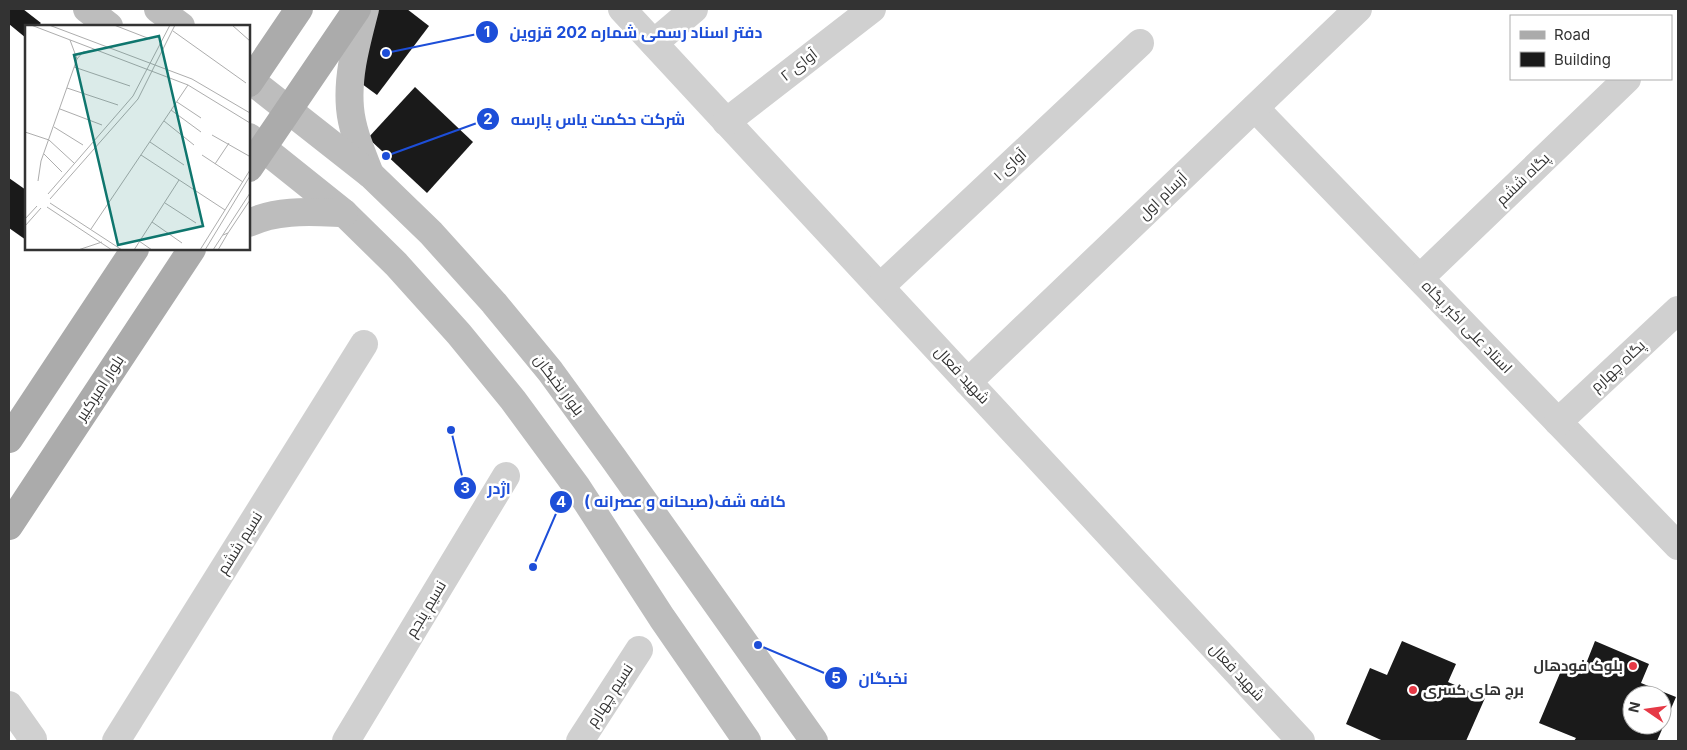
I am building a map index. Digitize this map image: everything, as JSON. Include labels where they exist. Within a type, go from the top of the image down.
[{"type":"main road","points":[[87,9],[108,25]]},
{"type":"main road","points":[[158,9],[180,25]]},
{"type":"main road","points":[[250,80],[299,9]]},
{"type":"main road","points":[[357,9],[289,110],[253,151],[344,213],[396,264],[459,334],[513,400],[577,487],[662,618],[747,741]]},
{"type":"main road","points":[[365,9],[351,76],[350,108],[356,136],[371,175]]},
{"type":"main road","name":"بلوار نخبگان","points":[[250,82],[371,175],[437,240],[494,303],[550,371],[814,741]]},
{"type":"main road","points":[[250,223],[299,211],[344,213]]},
{"type":"main road","points":[[9,439],[134,250]]},
{"type":"main road","name":"بلوار امیرکبیر","points":[[9,526],[191,253]]},
{"type":"street","name":"شهید فعال","points":[[622,9],[1301,741]]},
{"type":"street","points":[[654,43],[694,9]]},
{"type":"street","name":"آوای ۲","points":[[726,122],[872,9]]},
{"type":"street","name":"آرسام اول","points":[[968,382],[1358,9]]},
{"type":"street","name":"آوای ۱","points":[[880,287],[1140,43]]},
{"type":"street","name":"پگاه ششم","points":[[1420,278],[1626,80]]},
{"type":"street","name":"استاد علی اکبر پگاه","points":[[1255,108],[1678,546]]},
{"type":"street","name":"پگاه چهارم","points":[[1558,422],[1678,310]]},
{"type":"street","name":"نسیم ششم","points":[[116,741],[364,344]]},
{"type":"street","name":"نسیم پنجم","points":[[346,741],[506,476]]},
{"type":"street","name":"نسیم چهارم","points":[[580,741],[639,650]]},
{"type":"street","points":[[9,705],[26,739]]},
{"type":"building","points":[[9,9],[23,9],[41,23],[39,25],[25,25],[25,37],[9,24]]},
{"type":"building","points":[[372,9],[407,9],[429,26],[377,95],[358,81]]},
{"type":"building","points":[[415,87],[473,142],[427,193],[368,138]]},
{"type":"building","points":[[9,178],[25,189],[25,239],[9,228]]},
{"type":"building","name":"برج های کسری","points":[[1402,641],[1456,664],[1448,682],[1485,698],[1466,741],[1380,741],[1346,724],[1370,668],[1387,675]]},
{"type":"building","name":"برج های کسری","points":[[1595,641],[1649,664],[1641,683],[1646,685],[1622,685],[1622,735],[1660,735],[1657,741],[1574,741],[1576,738],[1539,723],[1563,666],[1582,674]]},
{"type":"building","name":"برج های کسری","points":[[1672,695],[1676,697],[1672,706]]},
{"type":"place","name":"دفتر اسناد رسمی شماره 202 قزوین","points":[[386,53]]},
{"type":"place","name":"شرکت حکمت یاس پارسه","points":[[386,156]]},
{"type":"place","name":"اژدر","points":[[451,430]]},
{"type":"place","name":"کافه شف(صبحانه و عصرانه )","points":[[533,567]]},
{"type":"place","name":"نخبگان","points":[[758,645]]},
{"type":"place","name":"بلوک فودهال","points":[[1633,666]]},
{"type":"place","name":"برج های کسری","points":[[1413,690]]}]
